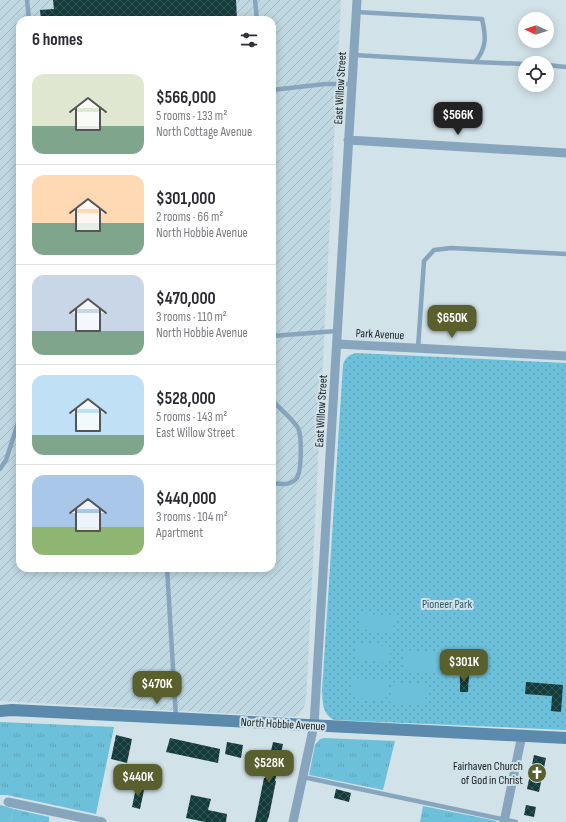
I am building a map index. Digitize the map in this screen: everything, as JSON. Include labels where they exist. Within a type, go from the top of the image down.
[{"type":"main road","name":"North Hobbie Avenue","points":[[0,711],[12,710],[566,738]]},
{"type":"street","name":"East Willow Street","points":[[294,822],[314,725],[357,0]]},
{"type":"street","points":[[348,140],[566,152]]},
{"type":"street","name":"Park Avenue","points":[[337,344],[566,356]]},
{"type":"street","points":[[504,821],[522,735]]},
{"type":"street","points":[[6,801],[102,822]]},
{"type":"lane","points":[[27,0],[29,16]]},
{"type":"lane","points":[[255,0],[257,16]]},
{"type":"lane","points":[[356,12],[482,19],[484,45],[482,54],[475,62]]},
{"type":"lane","points":[[354,55],[518,64]]},
{"type":"lane","points":[[554,66],[566,67]]},
{"type":"lane","points":[[276,90],[325,84],[352,84]]},
{"type":"lane","points":[[418,348],[424,260],[434,250],[451,248],[566,254]]},
{"type":"lane","points":[[276,336],[337,331]]},
{"type":"lane","points":[[276,404],[297,426],[300,434],[300,446],[299,471],[296,479],[287,484],[276,483]]},
{"type":"lane","points":[[0,469],[6,460],[16,429]]},
{"type":"lane","points":[[167,572],[176,718]]},
{"type":"lane","points":[[303,777],[504,821],[516,822]]},
{"type":"shaded area","points":[[0,0],[341,0],[306,701],[299,715],[291,717],[0,701]]},
{"type":"green space","name":"Pioneer Park","points":[[356,353],[566,363],[566,730],[334,720],[325,711],[322,691],[343,365],[347,357]]},
{"type":"green space","points":[[361,613],[395,617],[393,633],[359,629]]},
{"type":"green space","points":[[357,643],[391,647],[389,663],[355,659]]},
{"type":"green space","points":[[406,650],[441,654],[439,673],[404,670]]},
{"type":"green space","points":[[353,678],[388,681],[385,701],[351,697]]},
{"type":"green space","points":[[392,682],[427,685],[425,705],[390,702]]},
{"type":"green space","points":[[0,722],[114,727],[96,814],[7,795],[0,795]]},
{"type":"green space","points":[[320,739],[395,741],[383,790],[309,775],[315,745]]},
{"type":"green space","points":[[0,805],[14,809],[10,822],[0,822]]},
{"type":"green space","points":[[423,806],[497,821],[420,822]]},
{"type":"green space","points":[[14,809],[49,817],[49,822],[10,822]]},
{"type":"building","points":[[53,0],[236,0],[237,16],[41,16],[40,10],[54,9]]},
{"type":"building","points":[[460,673],[469,674],[468,692],[460,692]]},
{"type":"building","points":[[526,682],[563,685],[561,712],[551,711],[552,696],[525,694]]},
{"type":"building","points":[[116,735],[132,739],[127,763],[111,759]]},
{"type":"building","points":[[170,738],[220,749],[218,763],[166,752]]},
{"type":"building","points":[[227,742],[243,745],[241,758],[225,754]]},
{"type":"building","points":[[273,742],[283,744],[269,816],[267,822],[255,822],[264,778]]},
{"type":"building","name":"Fairhaven Church of God in Christ","points":[[534,755],[546,758],[539,792],[527,789]]},
{"type":"building","points":[[136,788],[144,790],[140,809],[132,807]]},
{"type":"building","points":[[336,789],[351,793],[349,802],[334,798]]},
{"type":"building","points":[[191,795],[211,799],[208,810],[227,814],[226,822],[205,822],[186,818]]},
{"type":"building","points":[[526,805],[536,807],[534,817],[524,815]]},
{"type":"place","name":"Fairhaven Church of God in Christ","points":[[537,773]]}]
